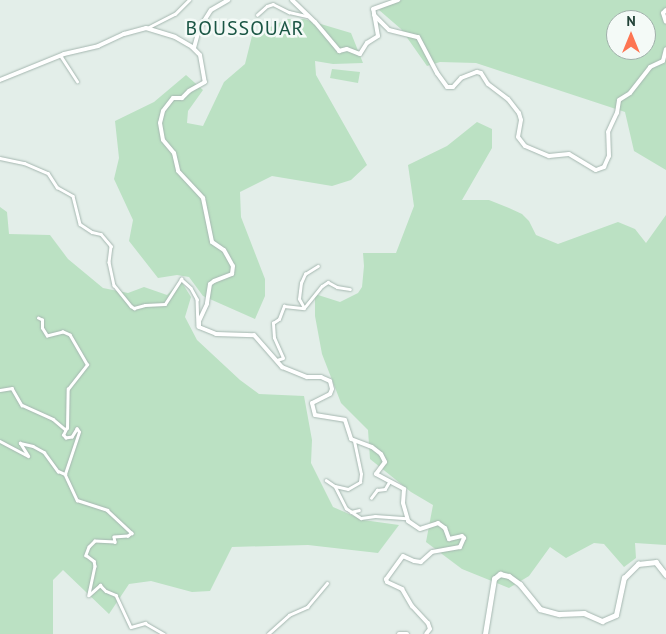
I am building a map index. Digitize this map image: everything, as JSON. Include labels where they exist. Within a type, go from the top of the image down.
[{"type":"main road","points":[[485,634],[494,579],[500,574],[514,579],[540,609],[559,614],[584,613],[602,621],[616,615],[624,578],[638,564],[656,562],[666,575]]},
{"type":"street","points":[[0,80],[20,70],[45,64],[61,56],[98,46],[124,34],[146,28],[175,14],[189,0]]},
{"type":"street","points":[[194,48],[199,29],[211,10],[228,0]]},
{"type":"street","points":[[292,0],[339,51],[349,50],[360,54],[367,43],[378,36],[378,26],[374,15],[375,7],[398,0]]},
{"type":"street","points":[[257,15],[264,7],[273,4],[289,12],[308,16]]},
{"type":"street","points":[[666,10],[662,13],[666,22]]},
{"type":"street","points":[[374,15],[389,30],[418,37],[437,73],[447,87],[453,87],[461,78],[478,72],[481,73],[488,84],[508,99],[520,113],[522,120],[518,137],[524,146],[549,156],[569,154],[596,170],[604,167],[609,156],[608,132],[617,113],[620,100],[630,93],[650,67],[663,61],[666,49]]},
{"type":"street","points":[[146,28],[175,37],[194,48],[202,62],[205,82],[189,91],[182,98],[173,98],[163,111],[160,123],[163,140],[174,153],[178,170],[203,198],[212,242],[224,250],[232,266],[232,274],[210,284],[207,304],[199,321],[199,327]]},
{"type":"street","points":[[61,56],[77,80]]},
{"type":"street","points":[[0,158],[24,162],[48,173],[57,187],[73,196],[80,224],[92,232],[101,234],[111,246],[109,262],[114,285],[133,307],[165,304],[179,280],[184,280],[197,299],[199,327]]},
{"type":"street","points":[[304,308],[299,298],[301,283],[305,274],[318,266]]},
{"type":"street","points":[[304,308],[326,283],[350,289]]},
{"type":"street","points":[[275,360],[283,358],[274,338],[274,323],[279,319],[284,306],[304,308]]},
{"type":"street","points":[[38,318],[42,320],[42,328],[47,336],[63,332],[70,335],[87,365],[68,391],[69,404],[66,429],[63,434],[66,438],[72,436],[77,429],[79,432],[65,474]]},
{"type":"street","points":[[199,327],[216,334],[254,335],[282,367],[307,377],[321,377],[330,381],[332,389],[330,394],[312,403],[312,411],[322,418],[346,420],[349,435],[354,442],[361,474],[360,482],[348,489],[335,486],[326,480]]},
{"type":"street","points":[[0,390],[12,388],[22,405],[53,419],[66,429]]},
{"type":"street","points":[[0,442],[28,456],[20,443],[33,446],[44,452],[58,471],[65,474],[77,500],[107,510],[132,533],[128,536],[114,537],[115,542],[101,540],[93,542],[86,555],[94,561],[95,566],[89,595],[100,585],[106,591],[117,596],[131,628],[144,623],[164,634]]},
{"type":"street","points":[[354,442],[372,446],[381,454],[385,462],[376,474],[404,489],[406,518]]},
{"type":"street","points":[[371,498],[377,490],[386,489],[389,482]]},
{"type":"street","points":[[335,486],[343,504],[350,512],[363,518],[376,516],[406,518],[420,529],[435,523],[440,524],[447,531],[449,540],[462,536],[464,538],[460,547],[432,552],[421,562],[403,556],[391,575],[386,579],[387,582],[402,589],[412,606],[428,624],[430,629],[426,634]]},
{"type":"street","points":[[350,512],[360,510]]},
{"type":"street","points":[[268,634],[289,615],[307,607],[327,583]]},
{"type":"street","points":[[399,634],[407,634]]},
{"type":"green space","points":[[392,0],[666,0],[666,170],[634,151],[625,112],[476,63],[440,62],[427,66],[401,29],[379,10]]},
{"type":"green space","points":[[287,19],[304,19],[351,33],[363,63],[333,64],[315,61],[316,75],[367,165],[351,180],[332,186],[272,176],[240,192],[241,217],[265,279],[265,296],[255,319],[203,296],[189,277],[177,275],[158,278],[129,241],[133,220],[114,179],[119,158],[115,121],[154,102],[186,75],[203,90],[188,111],[187,123],[203,126],[224,82],[245,64],[252,36]]},
{"type":"green space","points":[[332,69],[360,72],[358,83],[330,78]]},
{"type":"green space","points":[[477,122],[492,129],[492,148],[462,200],[489,200],[509,208],[522,214],[529,221],[536,235],[558,244],[618,222],[635,229],[646,243],[666,215],[666,545],[635,543],[636,558],[624,567],[604,544],[594,543],[566,558],[550,547],[529,576],[509,588],[462,569],[426,542],[433,505],[411,492],[370,459],[368,430],[341,403],[322,354],[315,316],[315,294],[340,302],[358,293],[362,287],[363,253],[396,253],[414,206],[408,165],[447,146]]},
{"type":"green space","points":[[0,207],[7,212],[9,234],[50,235],[68,259],[103,288],[128,293],[144,287],[167,295],[181,281],[191,297],[185,317],[197,340],[240,380],[259,394],[304,396],[312,440],[311,463],[333,507],[363,520],[399,525],[378,553],[308,545],[232,547],[210,591],[192,592],[151,581],[129,584],[109,614],[63,570],[53,580],[53,634],[0,634]]},
{"type":"district","name":"BOUSSOUAR","points":[[245,28]]}]
